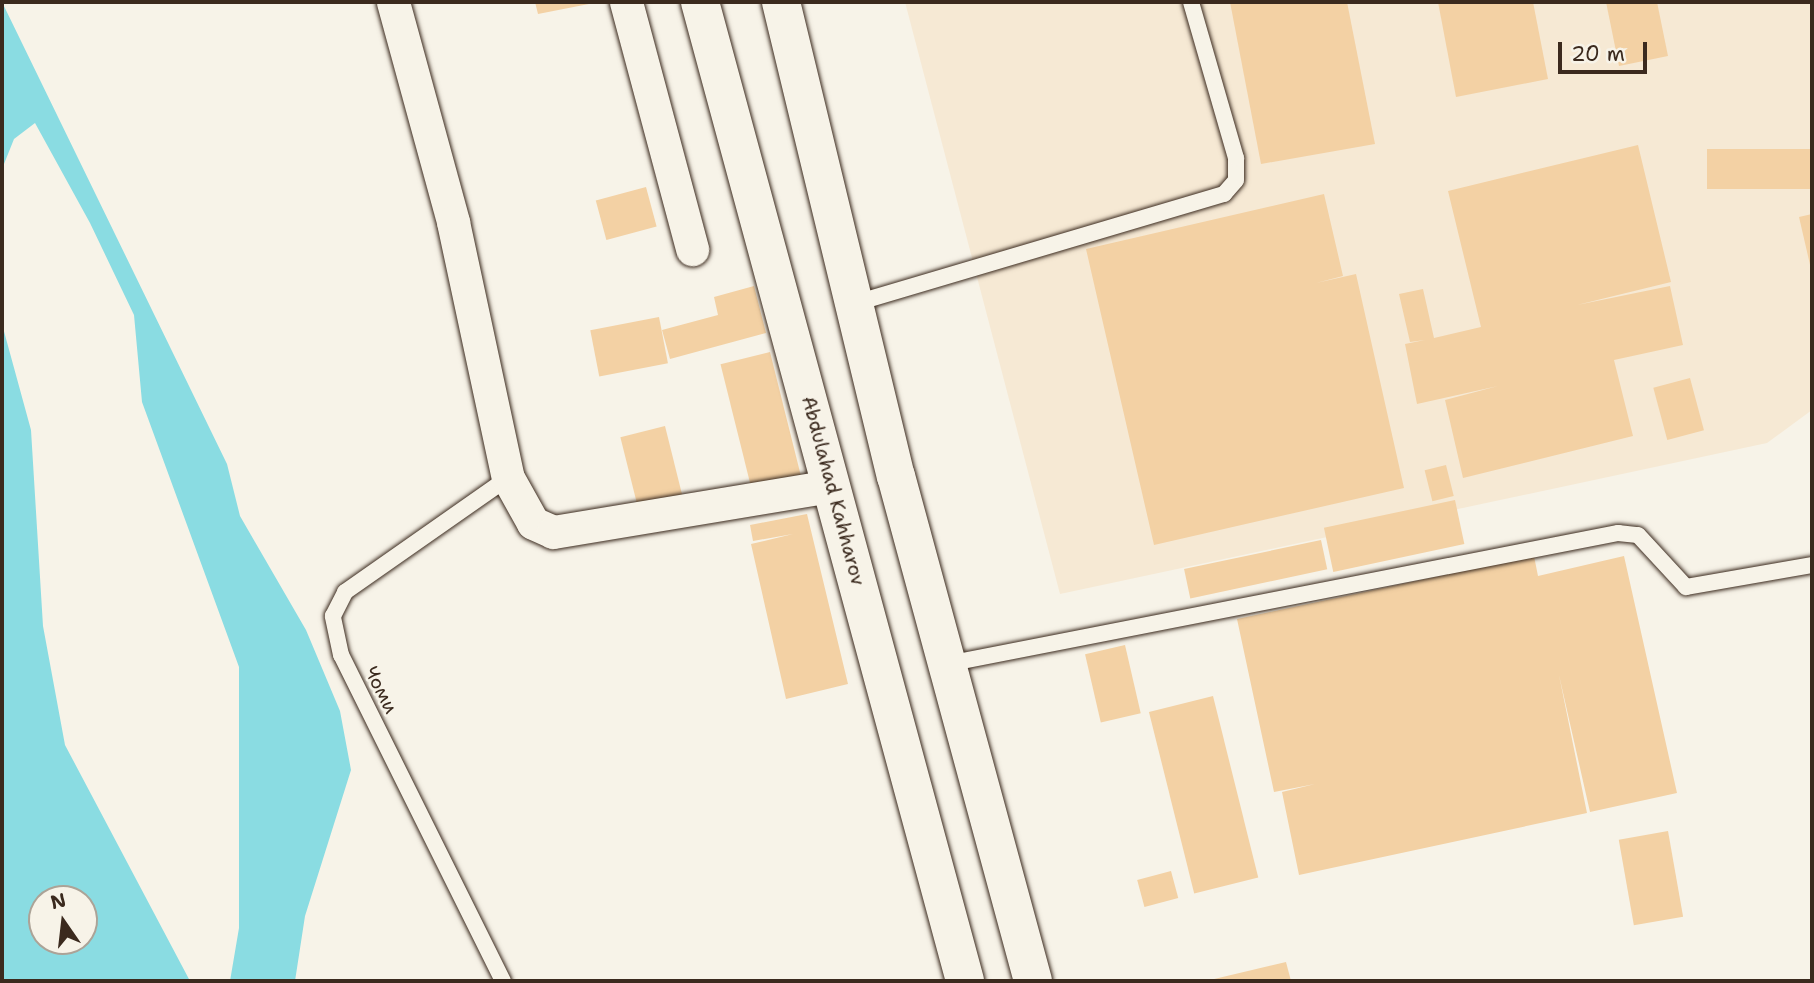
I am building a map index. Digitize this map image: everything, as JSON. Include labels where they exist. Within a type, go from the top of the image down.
[{"type":"main road","name":"Abdulahad Kahharov","points":[[700,2],[965,981]]},
{"type":"main road","points":[[781,2],[947,664],[1033,981]]},
{"type":"street","points":[[393,2],[453,222],[508,478],[533,523],[553,532],[832,486]]},
{"type":"street","points":[[626,2],[692,249]]},
{"type":"lane","points":[[856,303],[1224,194],[1236,180],[1236,158],[1191,2]]},
{"type":"lane","name":"Чоми","points":[[503,981],[341,655],[333,617],[345,592],[508,478]]},
{"type":"lane","points":[[947,664],[1618,533],[1638,536],[1686,587],[1812,565]]},
{"type":"shaded area","points":[[905,2],[1812,2],[1812,410],[1767,443],[1060,594]]},
{"type":"water","points":[[2,2],[227,464],[240,516],[306,630],[340,711],[351,770],[305,916],[295,981],[230,981],[239,928],[239,667],[142,402],[134,315],[90,223],[35,123],[14,139],[2,169]]},
{"type":"water","points":[[2,324],[31,430],[43,626],[65,745],[190,981],[2,981]]},
{"type":"building","points":[[535,2],[594,2],[594,3],[538,14]]},
{"type":"building","points":[[1230,2],[1347,2],[1375,144],[1261,164]]},
{"type":"building","points":[[1438,2],[1533,2],[1548,79],[1456,97]]},
{"type":"building","points":[[1606,2],[1657,2],[1668,56],[1619,66]]},
{"type":"building","points":[[1638,145],[1671,282],[1577,305],[1670,286],[1683,345],[1614,360],[1633,436],[1463,478],[1445,400],[1498,386],[1417,404],[1405,344],[1425,340],[1410,342],[1399,294],[1423,289],[1434,338],[1481,327],[1448,191]]},
{"type":"building","points":[[1707,149],[1812,149],[1812,189],[1707,189]]},
{"type":"building","points":[[646,187],[657,227],[606,240],[596,200]]},
{"type":"building","points":[[1324,194],[1343,276],[1316,283],[1356,274],[1404,488],[1154,545],[1086,249]]},
{"type":"building","points":[[1812,214],[1812,268],[1811,269],[1799,217]]},
{"type":"building","points":[[754,286],[766,333],[670,359],[662,330],[718,315],[714,297]]},
{"type":"building","points":[[659,317],[668,363],[599,376],[590,330]]},
{"type":"building","points":[[770,352],[802,480],[752,492],[721,364]]},
{"type":"building","points":[[1690,378],[1704,430],[1667,440],[1653,388]]},
{"type":"building","points":[[665,426],[683,500],[639,511],[620,437]]},
{"type":"building","points":[[1446,465],[1454,496],[1432,501],[1425,470]]},
{"type":"building","points":[[1455,500],[1464,544],[1333,572],[1324,528]]},
{"type":"building","points":[[807,514],[848,684],[786,699],[751,544],[793,534],[753,541],[750,525]]},
{"type":"building","points":[[1321,540],[1327,569],[1190,598],[1184,569]]},
{"type":"building","points":[[1534,556],[1538,576],[1624,556],[1677,793],[1590,812],[1559,675],[1587,813],[1299,875],[1282,792],[1315,784],[1274,792],[1237,619]]},
{"type":"building","points":[[1125,645],[1141,713],[1101,722],[1085,654]]},
{"type":"building","points":[[1213,696],[1258,877],[1194,893],[1149,712]]},
{"type":"building","points":[[1668,831],[1683,917],[1634,925],[1619,840]]},
{"type":"building","points":[[1171,871],[1178,898],[1144,907],[1137,880]]},
{"type":"building","points":[[1286,962],[1291,981],[1210,981],[1210,980]]}]
